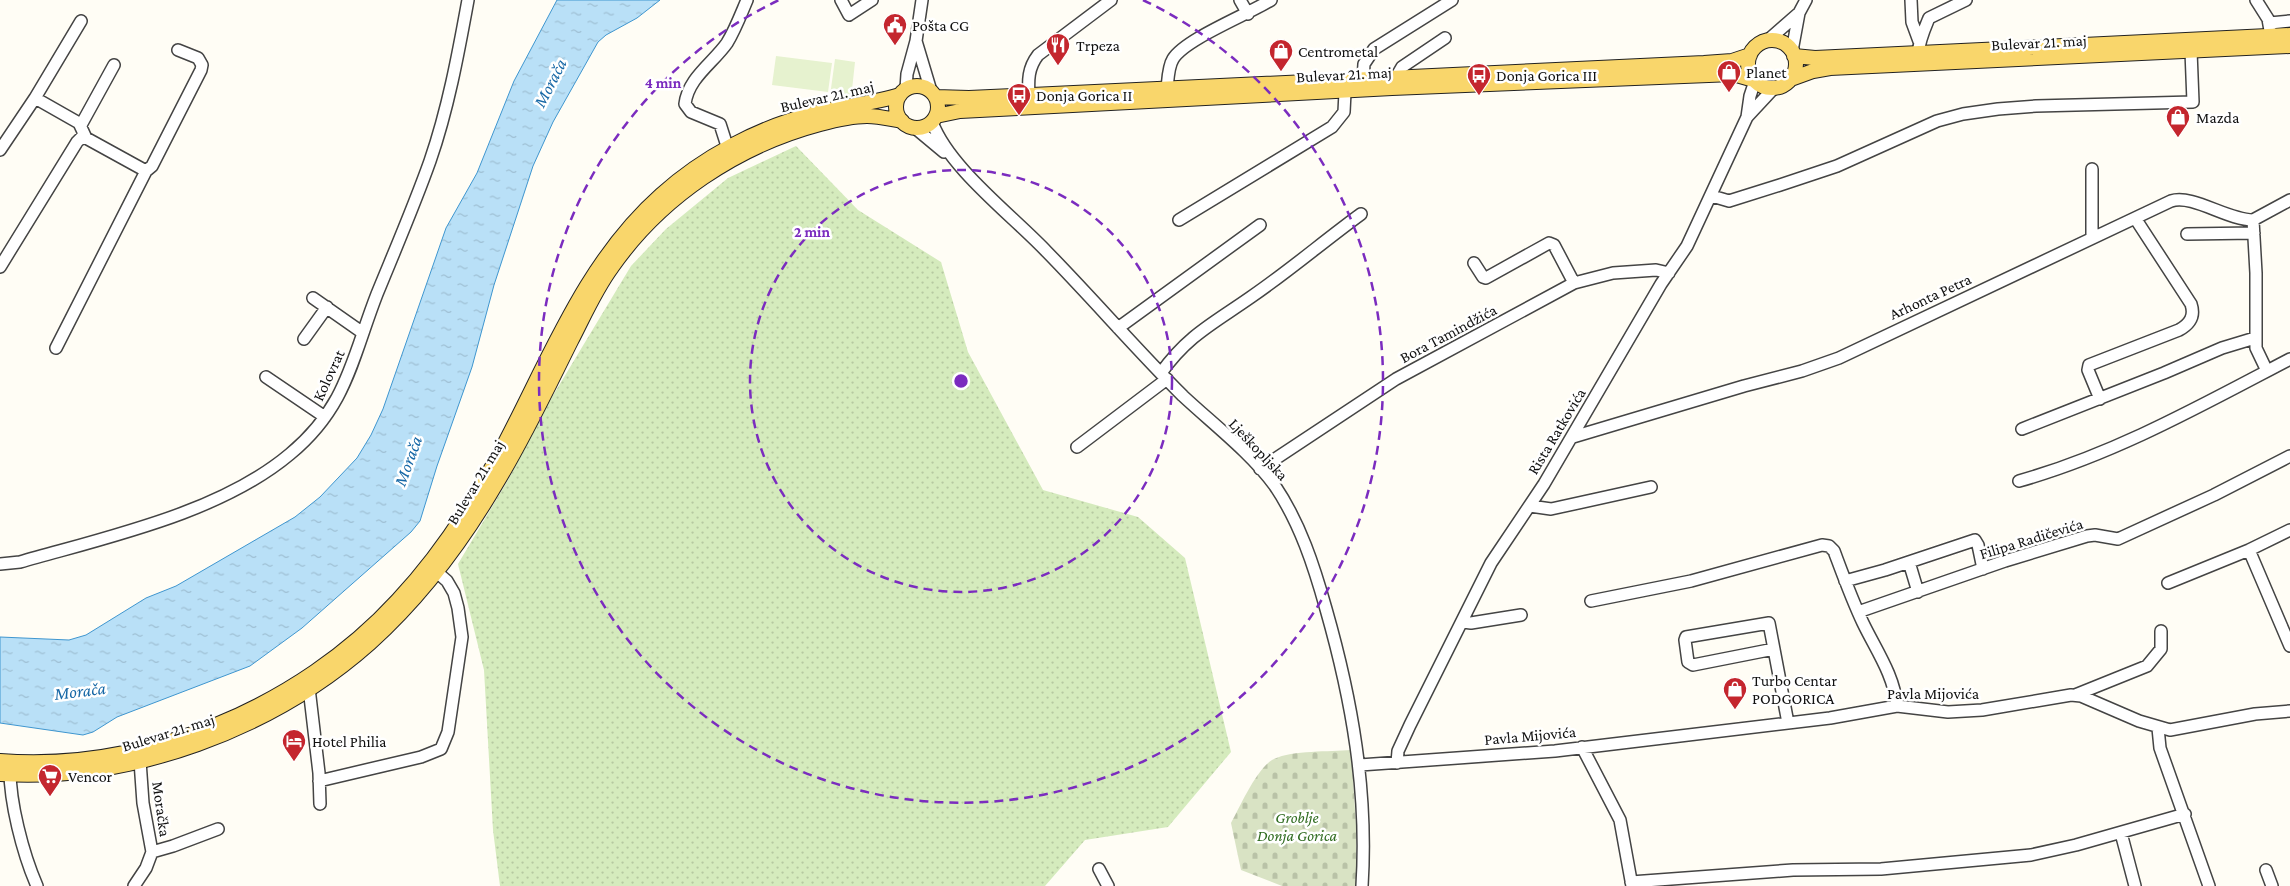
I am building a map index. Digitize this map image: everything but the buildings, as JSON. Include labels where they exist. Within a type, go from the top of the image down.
[{"type":"main road","name":"Bulevar 21. maj","points":[[5,768],[69,772],[140,761],[202,742],[251,722],[310,692],[357,654],[399,615],[432,568],[483,484],[578,302],[604,258],[632,223],[663,193],[692,170],[749,137],[790,120],[831,110],[875,103],[919,86],[934,94],[969,98],[1030,96],[1732,61],[1750,55],[1757,46],[1767,41],[1784,44],[1793,53],[1815,58],[1919,47],[2270,30],[2290,35]]},
{"type":"main road","name":"Bulevar 21. maj","points":[[5,768],[123,753],[197,732],[242,713],[300,680],[350,645],[432,568],[472,523],[501,477],[600,286],[619,257],[651,221],[692,185],[717,168],[752,149],[782,136],[817,125],[859,116],[877,116],[908,124],[927,126],[934,119],[958,111],[1733,74],[1774,88],[1813,71],[1830,68],[2290,46]]},
{"type":"main road","points":[[1791,79],[1796,68],[1793,53]]},
{"type":"main road","points":[[1750,55],[1749,68],[1755,80]]},
{"type":"main road","name":"Bulevar 21. maj","points":[[903,92],[896,108],[908,124]]},
{"type":"main road","points":[[934,94],[938,103],[934,119]]},
{"type":"street","name":"Kolovrat","points":[[0,564],[20,562],[39,557],[144,527],[192,510],[268,470],[301,445],[325,417],[340,396],[348,377],[363,332],[430,161],[455,72],[468,0]]},
{"type":"street","points":[[728,149],[720,124],[691,112],[685,104],[686,95],[696,78],[728,41],[747,0]]},
{"type":"street","points":[[841,0],[849,15],[872,0]]},
{"type":"street","points":[[903,92],[916,42],[922,0]]},
{"type":"street","points":[[1030,96],[1028,76],[1032,63],[1038,55],[1111,0]]},
{"type":"street","points":[[1240,0],[1248,14]]},
{"type":"street","points":[[1167,89],[1171,64],[1180,51],[1196,40],[1272,0]]},
{"type":"street","points":[[1363,80],[1364,64],[1374,49],[1452,0]]},
{"type":"street","points":[[1793,53],[1799,13],[1806,0]]},
{"type":"street","points":[[1911,0],[1912,22],[1919,47]]},
{"type":"street","points":[[1919,47],[1930,17],[1966,0]]},
{"type":"street","points":[[2256,0],[2270,30],[2290,21]]},
{"type":"street","points":[[1767,41],[1799,13]]},
{"type":"street","points":[[0,150],[35,98],[81,22]]},
{"type":"street","points":[[1395,79],[1402,67],[1445,38]]},
{"type":"street","points":[[916,42],[934,94]]},
{"type":"street","points":[[56,348],[146,171],[152,166],[201,70],[202,65],[198,58],[178,50]]},
{"type":"street","points":[[1712,196],[1729,200],[1780,185],[1836,166],[1937,121],[1963,114],[2027,107],[2193,102],[2190,52]]},
{"type":"street","points":[[0,267],[77,142],[114,65]]},
{"type":"street","name":"Rista Ratkovića","points":[[1397,763],[1398,751],[1410,725],[1491,563],[1530,506],[1687,246],[1712,196],[1747,117],[1750,96],[1755,80]]},
{"type":"street","name":"Rista Ratkovića","points":[[1747,117],[1774,88]]},
{"type":"street","points":[[1179,220],[1332,128],[1344,112],[1346,92]]},
{"type":"street","points":[[35,98],[146,171]]},
{"type":"street","name":"Lješkopljska","points":[[934,119],[936,134],[952,157]]},
{"type":"street","name":"Lješkopljska","points":[[908,124],[952,157],[1046,251],[1164,376],[1260,469],[1288,508],[1313,566],[1338,650],[1360,765],[1364,856],[1362,886]]},
{"type":"street","points":[[2092,169],[2092,238]]},
{"type":"street","name":"Arhonta Petra","points":[[1572,437],[1744,386],[1802,371],[1840,358],[2170,201],[2181,199],[2227,215],[2253,220]]},
{"type":"street","points":[[2267,371],[2256,348],[2257,316],[2253,220],[2290,200]]},
{"type":"street","points":[[1077,447],[1164,376],[1176,353],[1202,329],[1251,297],[1361,214]]},
{"type":"street","points":[[2100,399],[2088,370],[2089,365],[2179,330],[2188,323],[2193,313],[2191,304],[2135,218]]},
{"type":"street","points":[[1118,328],[1260,224]]},
{"type":"street","points":[[2187,234],[2254,233]]},
{"type":"street","points":[[1474,263],[1483,277],[1486,278],[1549,242],[1554,245],[1574,283]]},
{"type":"street","name":"Bora Tamindžića","points":[[1260,469],[1396,379],[1574,283],[1613,273],[1656,270],[1669,273]]},
{"type":"street","points":[[314,298],[363,332]]},
{"type":"street","points":[[304,340],[327,307]]},
{"type":"street","points":[[2022,429],[2222,348],[2256,338]]},
{"type":"street","points":[[2019,481],[2111,448],[2176,419],[2290,359]]},
{"type":"street","points":[[266,377],[325,417]]},
{"type":"street","name":"Filipa Radičevića","points":[[1858,612],[2087,536],[2095,535],[2118,539],[2214,495],[2290,456]]},
{"type":"street","points":[[1530,506],[1552,509],[1651,487]]},
{"type":"street","points":[[2168,583],[2249,550],[2290,530]]},
{"type":"street","points":[[1845,581],[1975,540],[1978,545],[1983,569]]},
{"type":"street","points":[[1591,600],[1691,581],[1822,545],[1829,546],[1834,551],[1858,612],[1886,666],[1894,688],[1897,706]]},
{"type":"street","points":[[2249,550],[2290,646]]},
{"type":"street","points":[[1909,562],[1918,592]]},
{"type":"street","points":[[319,781],[421,757],[441,749],[448,732],[462,637],[454,593],[447,581],[432,568]]},
{"type":"street","points":[[1463,622],[1471,623],[1521,615]]},
{"type":"street","points":[[1774,649],[1693,665],[1688,662],[1685,640],[1686,638],[1769,623],[1774,649],[1788,723]]},
{"type":"street","name":"Pavla Mijovića","points":[[1360,765],[1582,747],[1788,723],[1897,706],[1948,712],[1982,710],[2075,695],[2147,666],[2161,649],[2161,631]]},
{"type":"street","points":[[310,692],[320,804]]},
{"type":"street","points":[[2075,695],[2158,728],[2178,730],[2248,715],[2290,711]]},
{"type":"street","points":[[2158,728],[2160,748],[2209,886]]},
{"type":"street","points":[[1582,747],[1620,820],[1632,884],[1793,870],[1881,869],[2031,855],[2121,833],[2185,814]]},
{"type":"street","name":"Moračka","points":[[134,886],[146,868],[152,852],[143,803],[140,761]]},
{"type":"street","points":[[5,768],[20,831],[37,886]]},
{"type":"street","points":[[152,852],[218,829]]},
{"type":"street","points":[[2121,833],[2135,886]]},
{"type":"street","points":[[1099,869],[1108,886]]},
{"type":"street","points":[[2266,870],[2272,886]]},
{"type":"green space","points":[[776,56],[832,63],[828,92],[772,85]]},
{"type":"green space","points":[[835,59],[855,62],[851,99],[830,96]]},
{"type":"green space","points":[[796,146],[858,210],[941,262],[968,352],[1043,490],[1138,517],[1185,558],[1231,752],[1168,827],[1085,840],[1045,886],[500,886],[493,830],[484,670],[458,564],[508,480],[549,402],[631,266],[666,229],[728,178]]},
{"type":"green space","name":"Groblje Donja Gorica","points":[[1351,750],[1356,825],[1356,886],[1282,886],[1241,870],[1231,823],[1261,770],[1274,759],[1291,754]]},
{"type":"water","name":"Morača","points":[[557,0],[660,0],[637,18],[606,35],[598,42],[553,122],[533,166],[494,285],[472,367],[420,521],[411,532],[302,628],[250,666],[117,717],[93,732],[83,735],[0,723],[0,637],[69,640],[86,635],[146,598],[176,586],[295,517],[320,497],[357,458],[371,435],[383,409],[446,228],[477,173],[514,81]]},
{"type":"place","name":"Pošta CG","points":[[895,46]]},
{"type":"place","name":"Trpeza","points":[[1058,66]]},
{"type":"place","name":"Centrometal","points":[[1281,72]]},
{"type":"place","name":"Planet","points":[[1729,93]]},
{"type":"place","name":"Donja Gorica III","points":[[1479,96]]},
{"type":"place","name":"Donja Gorica II","points":[[1019,116]]},
{"type":"place","name":"Mazda","points":[[2178,138]]},
{"type":"place","name":"Turbo Centar PODGORICA","points":[[1735,710]]},
{"type":"place","name":"Hotel Philia","points":[[294,762]]},
{"type":"place","name":"Vencor","points":[[50,797]]}]
